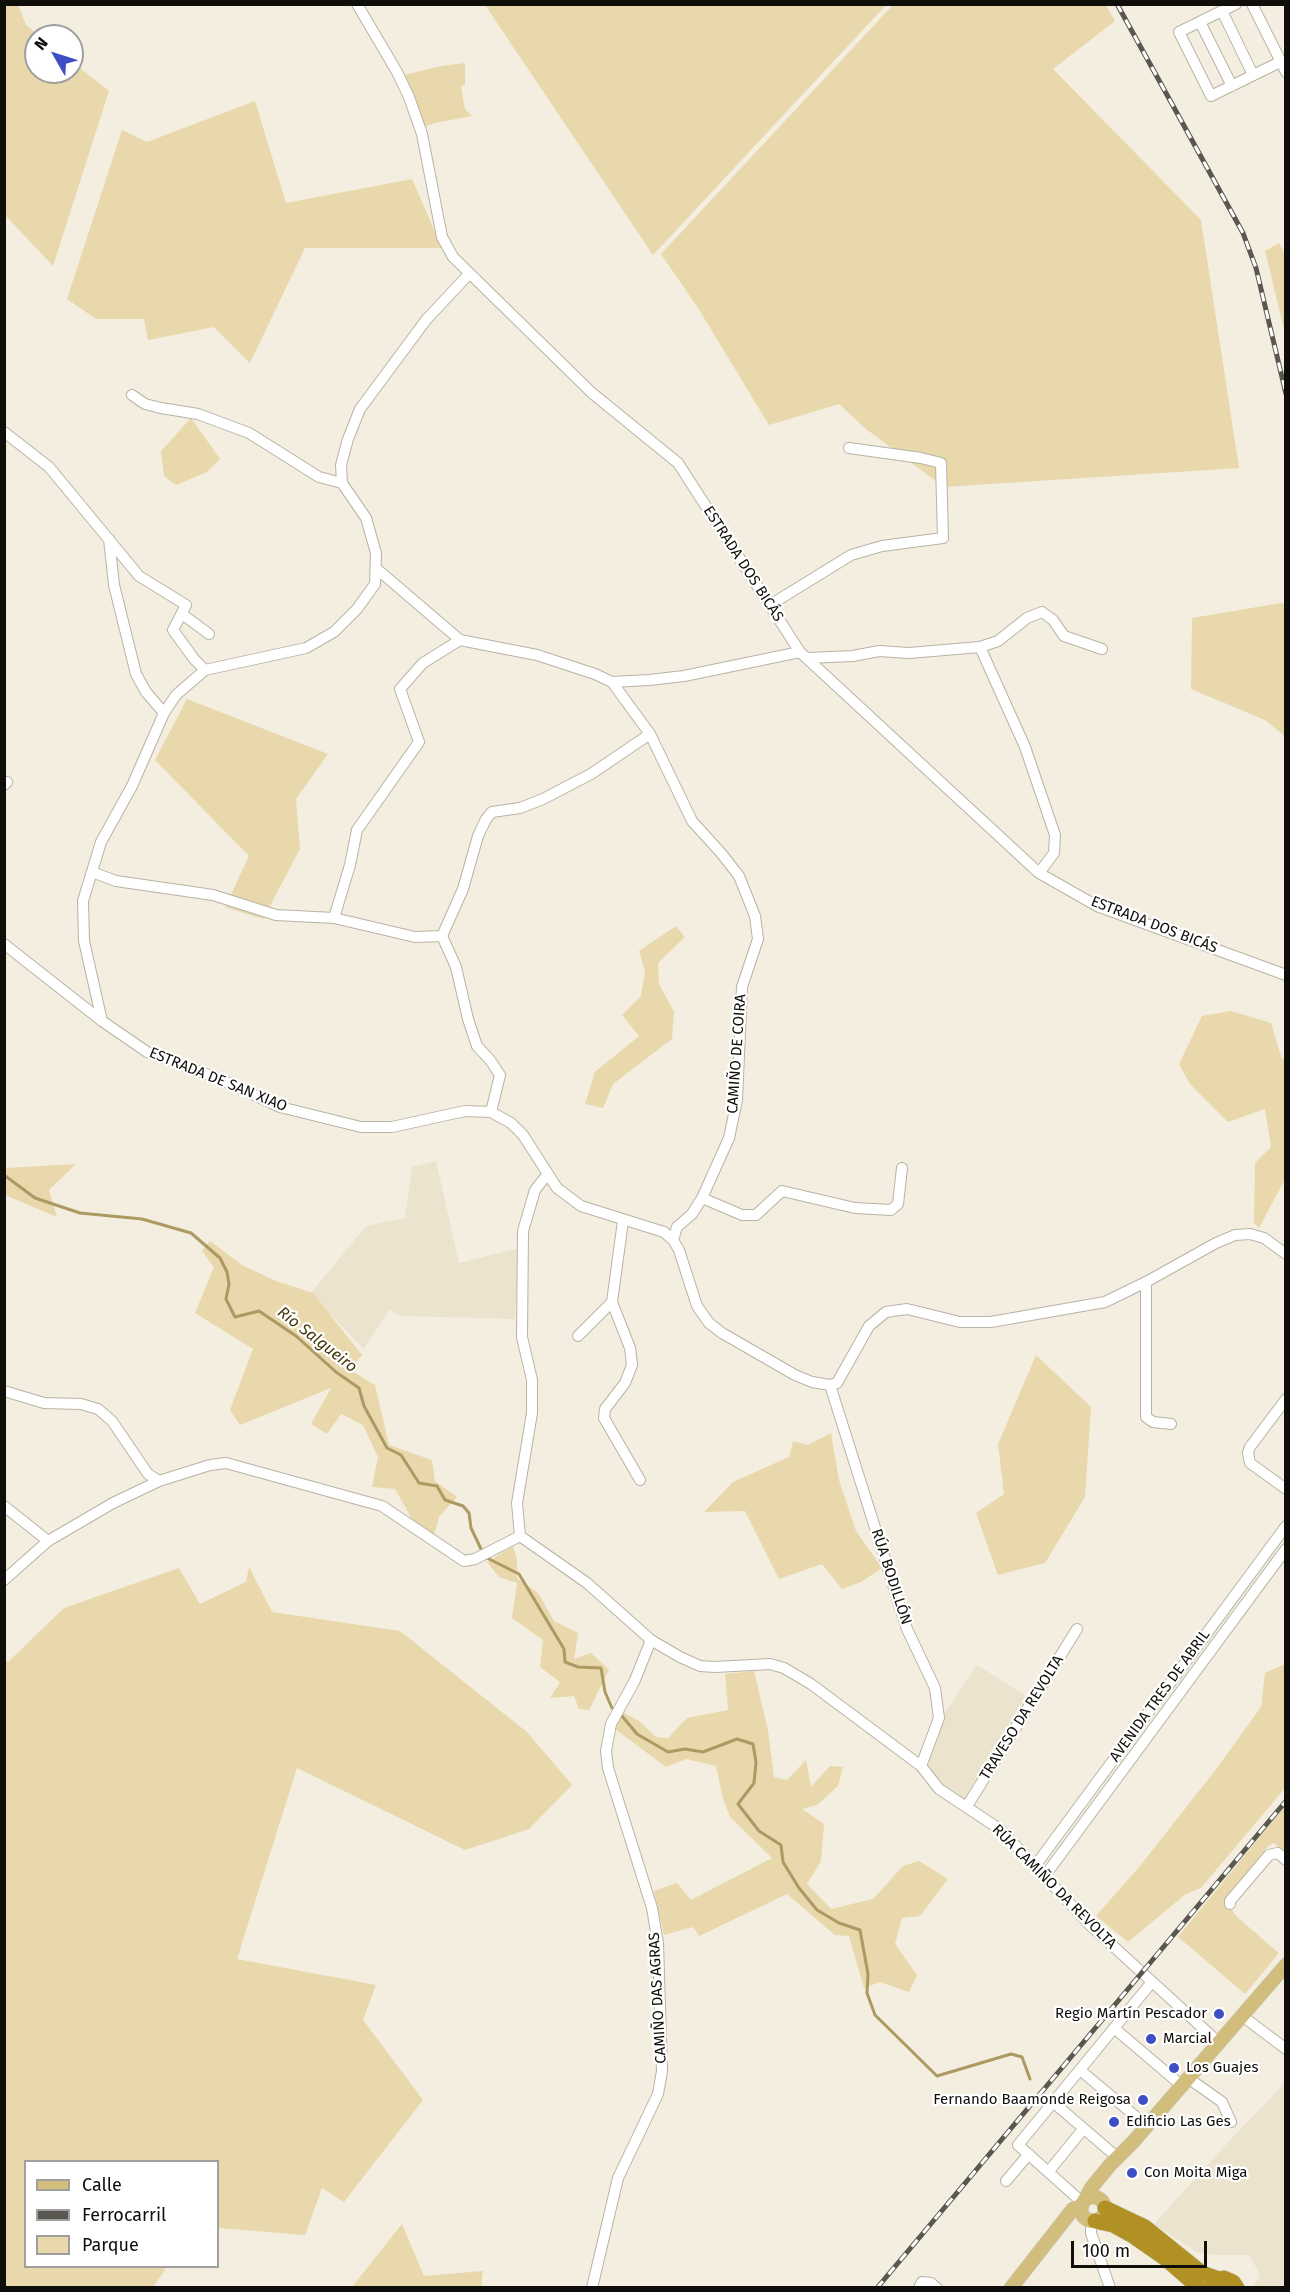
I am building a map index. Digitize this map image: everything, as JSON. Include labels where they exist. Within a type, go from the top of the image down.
[{"type":"highway","points":[[1104,2205],[1145,2227],[1214,2283],[1228,2279],[1237,2288]]},
{"type":"highway","points":[[1087,2212],[1132,2236],[1166,2259],[1199,2288]]},
{"type":"main road","points":[[1087,2212],[1091,2188],[1286,1965]]},
{"type":"main road","points":[[1011,2288],[1073,2209],[1104,2215],[1104,2188],[1114,2161]]},
{"type":"main road","points":[[1087,2212],[1097,2198],[1104,2205]]},
{"type":"street","name":"ESTRADA DOS BICÁS","points":[[357,4],[409,97],[422,134],[442,237],[453,257],[592,393],[678,463],[804,655],[1039,873],[1097,906],[1286,975]]},
{"type":"street","points":[[1236,4],[1179,32],[1211,96],[1253,75],[1283,67],[1252,4]]},
{"type":"street","points":[[1222,12],[1253,75]]},
{"type":"street","points":[[1200,22],[1232,86]]},
{"type":"street","points":[[102,1021],[84,941],[83,901],[101,842],[132,786],[164,713],[176,695],[205,670],[306,648],[334,632],[357,609],[375,584],[376,553],[366,518],[342,483],[341,465],[348,439],[360,409],[426,320],[469,274]]},
{"type":"street","points":[[132,395],[145,404],[198,414],[249,433],[319,477],[342,483]]},
{"type":"street","points":[[4,432],[49,467],[139,576],[186,605],[173,630],[194,660],[205,670]]},
{"type":"street","points":[[770,605],[851,555],[882,546],[942,538],[941,464],[921,458],[849,448]]},
{"type":"street","points":[[109,537],[114,585],[136,674],[146,692],[164,713]]},
{"type":"street","points":[[377,569],[460,640],[537,656],[595,674],[612,682],[684,676],[804,655],[853,656],[879,651],[909,653],[980,648],[998,640],[1027,618],[1042,612],[1053,620],[1064,636],[1102,649]]},
{"type":"street","points":[[182,614],[209,634]]},
{"type":"street","points":[[334,918],[350,865],[357,830],[419,742],[400,689],[423,663],[460,640]]},
{"type":"street","points":[[980,648],[1025,747],[1055,835],[1054,853],[1039,873]]},
{"type":"street","name":"CAMIÑO DE COIRA","points":[[612,682],[650,735],[692,821],[739,876],[755,916],[758,939],[742,987],[737,1100],[729,1138],[702,1198],[692,1214],[677,1227],[673,1240]]},
{"type":"street","points":[[650,735],[591,774],[543,799],[520,808],[492,812],[478,836],[463,889],[442,936],[456,967],[477,1046],[500,1075],[491,1112],[512,1123],[557,1188],[581,1206],[664,1232],[673,1240],[679,1250],[697,1306],[709,1323],[722,1333],[795,1375],[812,1382],[830,1385],[837,1383],[869,1326],[886,1312],[907,1309],[960,1322],[991,1322],[1105,1302],[1235,1235],[1250,1234],[1264,1238],[1286,1254]]},
{"type":"street","points":[[92,872],[116,881],[213,895],[276,915],[334,918],[415,937],[442,936]]},
{"type":"street","name":"ESTRADA DE SAN XIAO","points":[[4,944],[102,1021],[147,1052],[222,1080],[280,1107],[361,1127],[392,1127],[465,1111],[491,1112]]},
{"type":"street","points":[[702,1198],[742,1215],[756,1215],[782,1191],[855,1208],[891,1210],[898,1204],[902,1168]]},
{"type":"street","points":[[4,1580],[48,1541],[113,1503],[159,1481],[210,1465],[226,1463],[382,1506],[464,1561],[474,1559],[520,1536],[518,1503],[532,1413],[532,1380],[522,1337],[523,1232],[534,1190],[546,1174]]},
{"type":"street","points":[[623,1221],[612,1302],[630,1348],[632,1365],[625,1383],[605,1409],[604,1418],[640,1480]]},
{"type":"street","points":[[1146,1282],[1146,1417],[1153,1422],[1171,1424]]},
{"type":"street","points":[[578,1336],[612,1302]]},
{"type":"street","name":"RÚA BODILLÓN","points":[[830,1385],[907,1629],[935,1688],[939,1718],[921,1766]]},
{"type":"street","points":[[4,1391],[44,1403],[81,1404],[98,1409],[112,1421],[148,1474],[159,1481]]},
{"type":"street","points":[[1286,1399],[1250,1447],[1248,1454],[1250,1463],[1286,1489]]},
{"type":"street","points":[[4,1506],[48,1541]]},
{"type":"street","name":"AVENIDA TRES DE ABRIL","points":[[1035,1866],[1286,1526]]},
{"type":"street","name":"RÚA CAMIÑO DA REVOLTA","points":[[520,1536],[587,1583],[651,1640],[700,1666],[770,1664],[784,1668],[811,1684],[921,1766],[939,1789],[1001,1830],[1090,1925],[1218,2043]]},
{"type":"street","name":"AVENIDA TRES DE ABRIL","points":[[1044,1876],[1286,1549]]},
{"type":"street","name":"TRAVESO DA REVOLTA","points":[[967,1806],[1077,1629]]},
{"type":"street","name":"CAMIÑO DAS AGRAS","points":[[592,2288],[618,2178],[658,2094],[662,2071],[658,1943],[652,1908],[608,1768],[606,1751],[611,1724],[635,1680],[651,1640]]},
{"type":"street","points":[[1230,1904],[1230,1901],[1269,1854],[1278,1853],[1286,1860]]},
{"type":"street","points":[[1110,2288],[1091,2233],[1087,2212],[1048,2171],[1018,2145],[1152,1982]]},
{"type":"street","points":[[1241,2015],[1286,2049]]},
{"type":"street","points":[[1114,2028],[1184,2082],[1222,2102],[1231,2122]]},
{"type":"street","points":[[1080,2070],[1147,2126]]},
{"type":"street","points":[[1052,2105],[1080,2133],[1114,2161]]},
{"type":"street","points":[[1052,2105],[1114,2161]]},
{"type":"street","points":[[1048,2171],[1080,2133]]},
{"type":"street","points":[[1006,2181],[1029,2154]]},
{"type":"street","points":[[919,2288],[922,2282],[931,2283],[938,2288]]},
{"type":"shaded area","points":[[436,1161],[459,1263],[519,1248],[515,1319],[401,1316],[389,1310],[364,1349],[310,1294],[366,1226],[405,1218],[412,1167]]},
{"type":"shaded area","points":[[977,1665],[1026,1696],[964,1799],[943,1785],[927,1768],[942,1717]]},
{"type":"shaded area","points":[[1285,2083],[1285,2287],[1253,2287],[1260,2276],[1250,2255],[1214,2255],[1197,2252],[1154,2224]]},
{"type":"green space","points":[[5,4],[18,5],[26,24],[24,84],[84,84],[84,71],[109,91],[53,266],[5,215]]},
{"type":"green space","points":[[485,5],[886,5],[653,255]]},
{"type":"green space","points":[[893,5],[1106,5],[1115,21],[1053,69],[1201,220],[1239,468],[944,487],[866,429],[839,404],[769,425],[698,308],[661,254]]},
{"type":"green space","points":[[465,63],[465,84],[461,87],[465,109],[472,116],[424,127],[404,75]]},
{"type":"green space","points":[[255,101],[286,203],[412,179],[442,248],[305,248],[250,363],[214,327],[148,340],[144,319],[96,319],[67,299],[122,130],[147,142]]},
{"type":"green space","points":[[1279,243],[1285,254],[1285,333],[1265,251]]},
{"type":"green space","points":[[191,418],[220,459],[207,472],[176,485],[164,476],[161,451]]},
{"type":"green space","points":[[1281,603],[1286,605],[1285,736],[1265,720],[1191,689],[1192,618]]},
{"type":"green space","points":[[187,699],[328,754],[296,799],[300,849],[263,919],[225,907],[249,856],[155,760]]},
{"type":"green space","points":[[676,926],[685,937],[658,963],[659,984],[674,1012],[672,1039],[613,1084],[603,1108],[585,1104],[595,1072],[639,1036],[622,1015],[641,996],[645,971],[639,951]]},
{"type":"green space","points":[[1231,1011],[1271,1023],[1282,1059],[1285,1058],[1285,1179],[1259,1228],[1254,1223],[1255,1163],[1271,1147],[1265,1109],[1228,1122],[1190,1084],[1179,1064],[1202,1016]]},
{"type":"green space","points":[[76,1164],[49,1190],[57,1217],[5,1195],[5,1168]]},
{"type":"green space","points":[[210,1241],[242,1265],[276,1281],[313,1293],[362,1355],[350,1370],[375,1385],[389,1445],[432,1460],[435,1481],[457,1497],[439,1517],[434,1535],[417,1528],[395,1489],[372,1487],[378,1457],[363,1425],[341,1414],[327,1434],[311,1424],[331,1388],[240,1425],[230,1410],[253,1349],[195,1313],[214,1267],[202,1251]]},
{"type":"green space","points":[[1036,1355],[1091,1407],[1085,1497],[1045,1563],[998,1575],[976,1513],[1004,1494],[998,1444]]},
{"type":"green space","points":[[831,1433],[839,1480],[856,1531],[882,1568],[861,1582],[842,1589],[822,1564],[779,1579],[745,1511],[704,1512],[733,1482],[789,1457],[793,1441],[808,1445]]},
{"type":"green space","points":[[513,1546],[517,1560],[517,1578],[538,1593],[554,1621],[578,1633],[574,1659],[591,1653],[609,1670],[589,1710],[579,1709],[574,1696],[550,1698],[560,1682],[540,1667],[543,1640],[512,1618],[517,1583],[499,1577],[487,1562]]},
{"type":"green space","points":[[249,1567],[272,1612],[400,1631],[527,1732],[572,1785],[529,1829],[465,1850],[297,1768],[237,1959],[376,1985],[363,2020],[423,2100],[344,2202],[322,2188],[305,2235],[219,2228],[219,2160],[24,2160],[24,2268],[166,2268],[153,2287],[5,2287],[5,1660],[8,1662],[64,1608],[179,1568],[200,1604],[246,1582]]},
{"type":"green space","points":[[1285,1664],[1285,1788],[1201,1888],[1186,1894],[1128,1942],[1096,1916],[1140,1866],[1217,1768],[1261,1707],[1265,1673]]},
{"type":"green space","points":[[754,1671],[768,1730],[774,1777],[787,1780],[806,1760],[811,1787],[830,1766],[843,1767],[838,1786],[817,1805],[802,1809],[824,1824],[821,1861],[807,1884],[831,1909],[873,1899],[903,1866],[919,1861],[948,1879],[920,1916],[902,1918],[895,1944],[917,1975],[909,1992],[880,1982],[864,1988],[849,1936],[835,1935],[787,1894],[699,1936],[693,1927],[664,1935],[654,1891],[677,1883],[691,1900],[772,1858],[730,1817],[723,1799],[716,1766],[686,1759],[666,1767],[615,1729],[623,1712],[639,1721],[656,1737],[668,1738],[687,1718],[728,1710],[725,1674]]},
{"type":"green space","points":[[1285,1806],[1285,1853],[1274,1843],[1268,1846],[1225,1901],[1237,1917],[1279,1953],[1245,1994],[1178,1937]]},
{"type":"green space","points":[[402,2224],[424,2276],[483,2271],[481,2287],[352,2287]]},
{"type":"waterway","name":"Río Salgueiro","points":[[4,1175],[35,1198],[80,1213],[142,1219],[191,1233],[220,1258],[227,1272],[229,1284],[226,1299],[235,1317],[259,1311],[296,1336],[336,1372],[359,1388],[364,1406],[387,1448],[401,1455],[419,1483],[437,1486],[445,1500],[463,1506],[469,1513],[471,1528],[482,1551]]},
{"type":"waterway","name":"Río Salgueiro","points":[[487,1558],[519,1574],[564,1649],[565,1662],[578,1667],[601,1668],[605,1692],[612,1708]]},
{"type":"waterway","name":"Río Salgueiro","points":[[622,1716],[637,1734],[668,1752],[685,1749],[703,1752],[737,1739],[753,1744],[756,1762],[754,1783],[738,1804],[759,1831],[781,1845],[783,1862],[799,1888],[817,1910],[839,1923],[860,1930],[868,1974],[867,1993],[875,2015],[937,2076],[1011,2054],[1022,2057],[1030,2079]]},
{"type":"railway","points":[[1117,4],[1243,233],[1256,268],[1286,394]]},
{"type":"railway","points":[[877,2288],[1286,1801]]},
{"type":"place","name":"Regio Martín Pescador","points":[[1219,2014]]},
{"type":"place","name":"Marcial","points":[[1151,2039]]},
{"type":"place","name":"Los Guajes","points":[[1174,2068]]},
{"type":"place","name":"Fernando Baamonde Reigosa","points":[[1143,2100]]},
{"type":"place","name":"Edificio Las Ges","points":[[1114,2122]]},
{"type":"place","name":"Con Moita Miga","points":[[1132,2173]]}]
